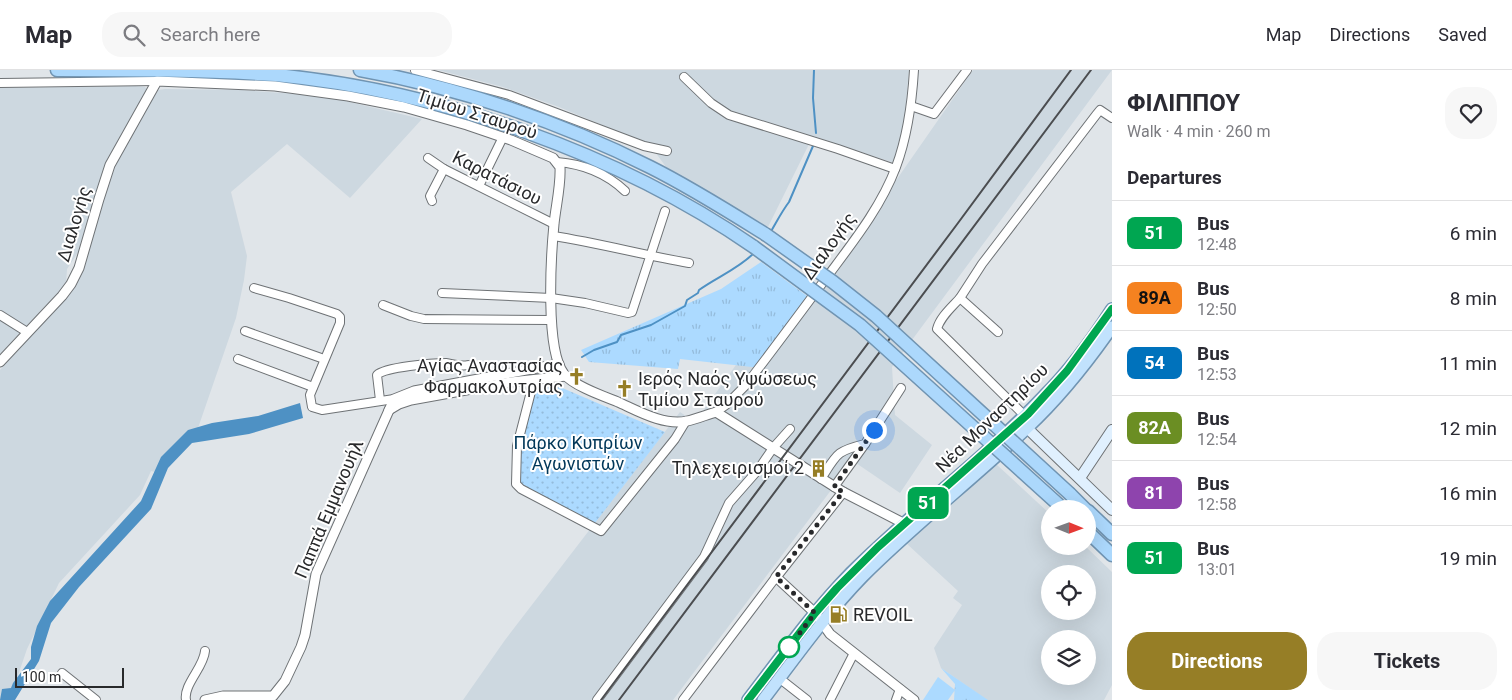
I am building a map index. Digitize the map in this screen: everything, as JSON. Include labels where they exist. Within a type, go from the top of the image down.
[{"type":"highway","points":[[57,70],[183,70],[274,74],[363,88],[432,103],[507,125],[590,158],[663,193],[726,229],[754,247],[860,325],[1053,500]]},
{"type":"highway","points":[[360,70],[439,88],[564,129],[650,167],[765,234],[833,282],[876,316],[1076,500]]},
{"type":"highway","points":[[1096,519],[1112,534]]},
{"type":"highway","points":[[1096,540],[1112,555]]},
{"type":"main road","name":"Νέα Μοναστηρίου","points":[[762,700],[851,573],[1024,416],[1067,371],[1112,309]]},
{"type":"main road","name":"Νέα Μοναστηρίου","points":[[748,700],[819,618],[886,554],[1027,428],[1091,356],[1112,327]]},
{"type":"main road","points":[[1027,428],[1112,510]]},
{"type":"main road","points":[[1080,478],[1112,430]]},
{"type":"street","points":[[415,70],[509,95],[644,146],[667,151]]},
{"type":"street","name":"Διαλογής","points":[[716,412],[745,386],[840,260],[878,206],[895,169],[909,120],[914,70]]},
{"type":"street","points":[[911,106],[934,114],[967,70]]},
{"type":"street","points":[[684,77],[711,103],[729,115],[838,148],[895,169]]},
{"type":"street","points":[[0,83],[157,81]]},
{"type":"street","name":"Διαλογής","points":[[0,362],[62,296],[74,280],[110,164],[157,81]]},
{"type":"street","name":"Τιμίου Σταυρού","points":[[157,81],[275,86],[348,96],[404,107],[503,137],[553,158],[557,162]]},
{"type":"street","points":[[1024,416],[937,329],[944,316],[960,298],[982,264],[1100,110],[1112,118]]},
{"type":"street","points":[[479,186],[503,137]]},
{"type":"street","name":"Καρατάσιου","points":[[428,158],[444,169],[554,224]]},
{"type":"street","points":[[625,191],[605,175],[574,164],[557,162],[560,172],[554,224],[551,320],[559,364],[566,376],[578,384],[638,411],[667,421],[686,422],[716,412],[834,487],[905,524]]},
{"type":"street","points":[[432,201],[430,196],[444,169]]},
{"type":"street","points":[[442,293],[551,298],[628,313],[632,312],[665,211]]},
{"type":"street","points":[[554,236],[587,241],[688,263]]},
{"type":"street","points":[[254,288],[337,314],[340,317],[340,323],[313,387],[310,402],[312,407],[316,409],[322,410],[394,399],[414,391],[559,364]]},
{"type":"street","points":[[960,298],[998,332]]},
{"type":"street","points":[[383,305],[424,319],[551,320]]},
{"type":"street","points":[[0,315],[27,332]]},
{"type":"street","points":[[246,331],[324,360]]},
{"type":"street","points":[[238,359],[313,387]]},
{"type":"street","points":[[380,400],[377,375],[382,371],[443,363],[468,365]]},
{"type":"street","points":[[389,410],[399,404],[412,400],[566,376]]},
{"type":"street","points":[[534,380],[517,446],[516,484],[521,489],[601,531],[675,439],[686,422]]},
{"type":"street","points":[[834,487],[865,444],[901,388]]},
{"type":"street","name":"Παππά Εμμανουήλ","points":[[205,700],[223,696],[275,698],[285,681],[305,635],[316,574],[394,399]]},
{"type":"street","points":[[597,700],[704,557],[729,503],[790,429]]},
{"type":"street","points":[[821,479],[834,458],[840,453],[846,449],[865,444]]},
{"type":"street","points":[[683,700],[843,492]]},
{"type":"street","points":[[776,577],[819,618],[830,634],[914,700]]},
{"type":"street","points":[[186,700],[186,693],[204,658],[205,651]]},
{"type":"street","points":[[830,700],[854,653]]},
{"type":"street","points":[[62,673],[96,700]]},
{"type":"street","points":[[779,678],[807,700]]},
{"type":"street","points":[[896,700],[900,689]]},
{"type":"shaded area","points":[[438,70],[909,70],[904,125],[894,163],[813,136],[768,227],[666,167],[650,145],[559,107],[503,87]]},
{"type":"shaded area","points":[[973,70],[1112,70],[892,367],[895,415],[932,445],[900,493],[853,461],[673,700],[463,700],[505,640],[680,412],[695,422],[756,337],[812,301]]},
{"type":"shaded area","points":[[145,87],[148,91],[134,114],[79,251],[67,269],[66,284],[0,354],[0,88]]},
{"type":"shaded area","points":[[158,90],[242,90],[296,94],[341,100],[422,119],[350,198],[287,144],[231,192],[247,256],[244,280],[236,318],[198,428],[155,472],[151,471],[140,495],[59,583],[27,649],[14,687],[0,700],[0,370],[76,286],[83,272],[105,194],[120,155]]},
{"type":"shaded area","points":[[300,403],[303,418],[249,434],[192,443],[168,468],[151,509],[79,587],[51,623],[39,661],[15,700],[0,700],[2,689],[11,688],[31,659],[31,647],[37,626],[50,601],[141,501],[161,457],[188,430],[212,423],[258,416]]},
{"type":"shaded area","points":[[996,464],[1041,506],[1041,555],[1094,555],[1112,572],[1112,685],[1104,700],[987,700],[941,668],[934,648],[962,605],[953,598],[958,591],[906,543]]},
{"type":"green space","points":[[761,262],[811,299],[761,368],[680,359],[678,369],[589,362],[581,350],[721,289]]},
{"type":"green space","name":"Πάρκο Κυπρίων Αγωνιστών","points":[[536,387],[560,387],[665,432],[595,523],[517,483],[522,436]]},
{"type":"green space","points":[[941,668],[988,700],[954,700],[955,684]]},
{"type":"green space","points":[[938,677],[955,690],[948,700],[923,700]]},
{"type":"waterway","points":[[814,70],[813,98],[816,133]]},
{"type":"waterway","points":[[770,233],[789,202],[813,146]]},
{"type":"waterway","points":[[582,357],[594,350],[617,342],[621,335],[651,325],[685,306],[687,300],[698,293],[699,290],[735,268],[755,252]]},
{"type":"railway","points":[[601,700],[1071,70]]},
{"type":"railway","points":[[619,700],[1091,70]]},
{"type":"bus line","name":"51","points":[[748,700],[823,603],[878,547],[1028,414],[1067,371],[1112,309]]},
{"type":"place","name":"Αγίας Αναστασίας Φαρμακολυτρίας","points":[[577,376]]},
{"type":"place","name":"Ιερός Ναός Υψώσεως Τιμίου Σταυρού","points":[[624,389]]},
{"type":"place","name":"Τηλεχειρισμοί 2","points":[[818,468]]},
{"type":"place","name":"REVOIL","points":[[839,615]]},
{"type":"route","points":[[789,647],[815,613],[776,577],[843,492],[834,487],[874,430]]}]
